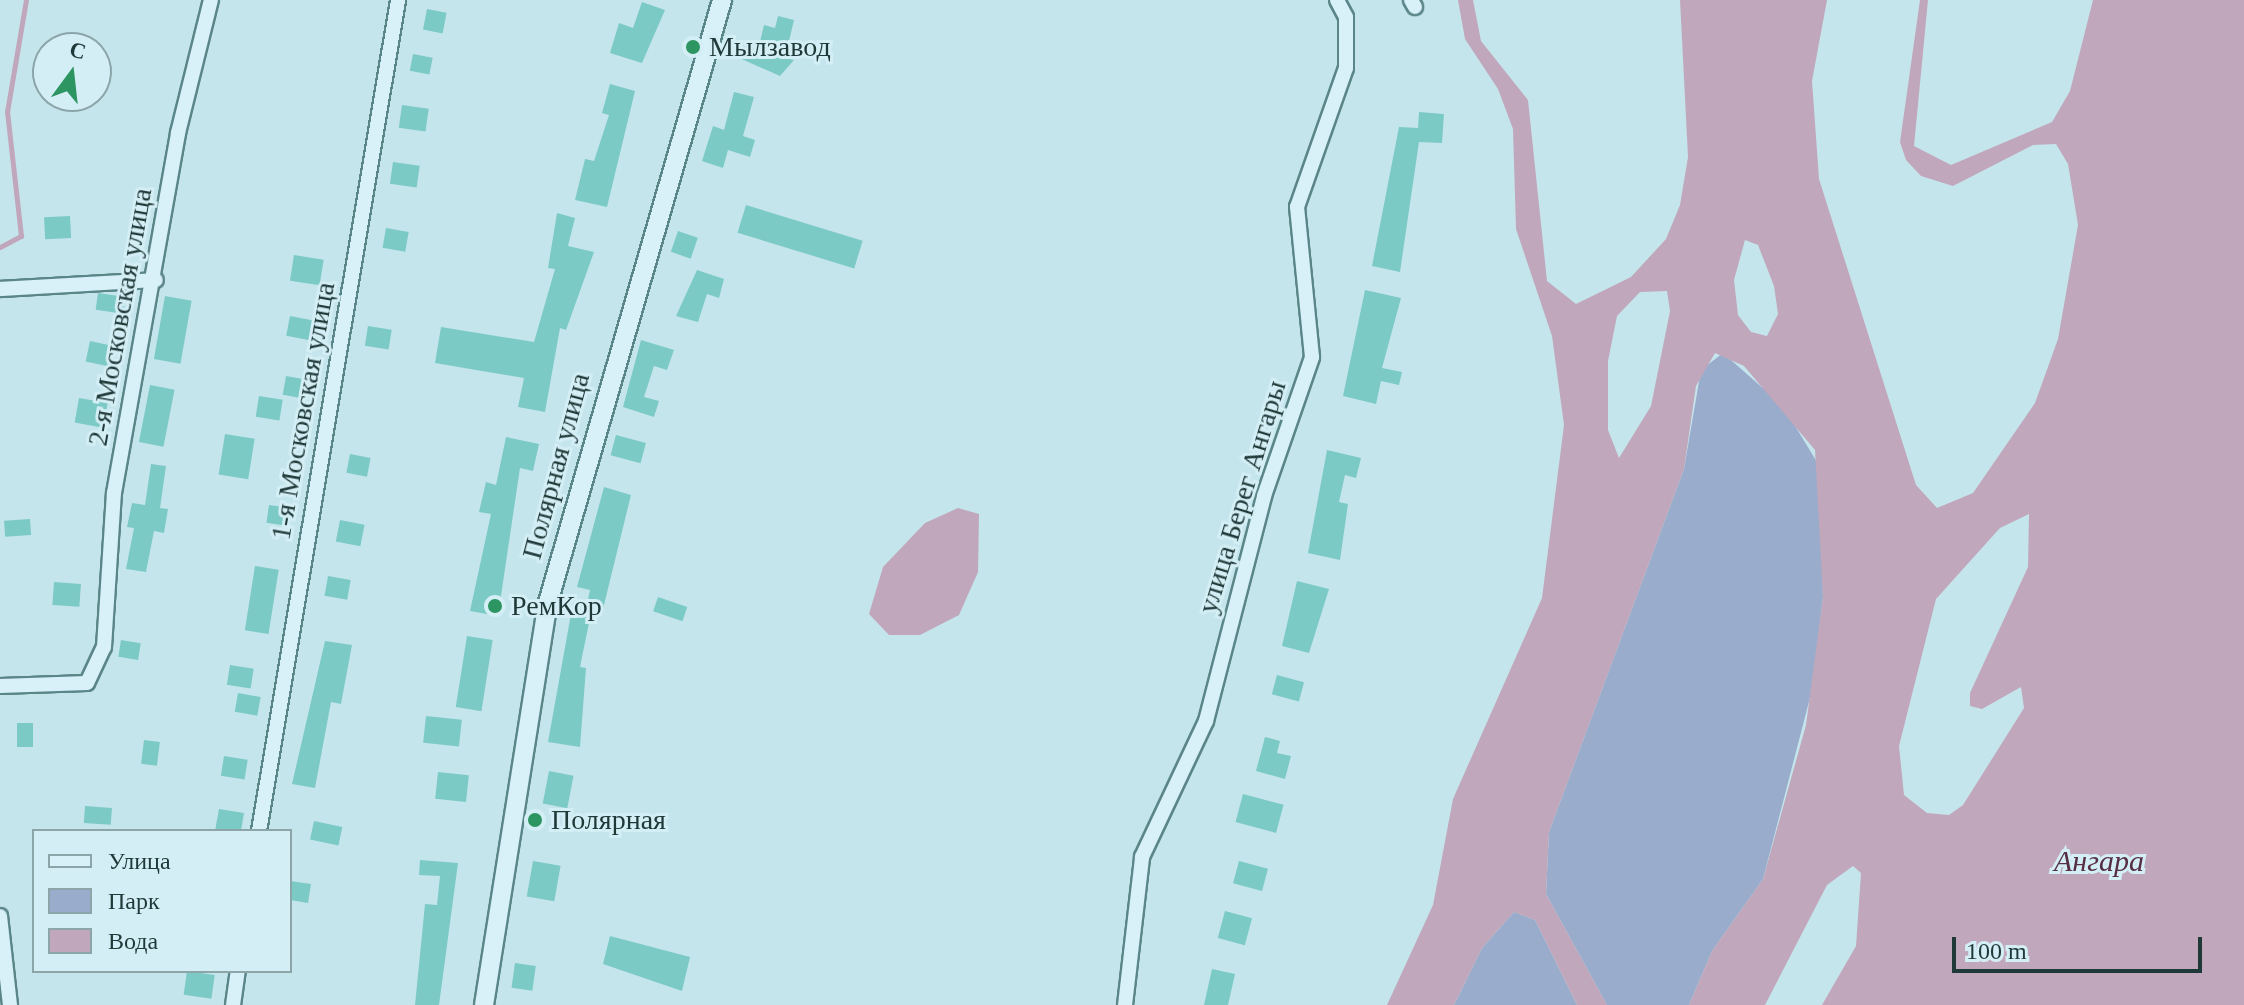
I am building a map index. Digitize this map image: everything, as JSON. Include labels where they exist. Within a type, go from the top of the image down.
[{"type":"main road","name":"Полярная улица","points":[[484,1005],[547,606],[722,0]]},
{"type":"street","name":"2-я Московская улица","points":[[0,686],[87,683],[104,647],[114,493],[156,280],[178,133],[211,0]]},
{"type":"street","name":"1-я Московская улица","points":[[259,829],[398,0]]},
{"type":"street","name":"улица Берег Ангары","points":[[1125,1005],[1142,857],[1206,721],[1264,496],[1312,357],[1297,207],[1346,68],[1346,17],[1337,0]]},
{"type":"street","points":[[0,289],[156,280]]},
{"type":"street","points":[[0,916],[10,1005]]},
{"type":"street","points":[[233,1005],[238,973]]},
{"type":"green space","points":[[1723,353],[1783,406],[1820,467],[1823,597],[1812,690],[1763,879],[1712,951],[1689,1005],[1607,1005],[1546,894],[1549,832],[1684,469],[1701,370]]},
{"type":"green space","points":[[1514,912],[1535,920],[1577,1005],[1454,1005],[1482,948]]},
{"type":"water","name":"Ангара","points":[[1458,0],[1473,0],[1481,41],[1528,100],[1547,281],[1576,304],[1631,277],[1666,239],[1680,205],[1688,157],[1680,0],[1827,0],[1812,81],[1819,179],[1916,485],[1937,508],[1973,493],[2035,403],[2058,339],[2078,225],[2068,164],[2056,144],[2033,145],[1953,186],[1921,176],[1906,160],[1900,142],[1920,0],[1928,0],[1914,146],[1951,165],[2052,122],[2070,91],[2093,0],[2244,0],[2244,1005],[1822,1005],[1856,946],[1861,873],[1853,866],[1827,885],[1765,1005],[1689,1005],[1712,951],[1763,879],[1806,725],[1823,597],[1815,450],[1744,366],[1715,353],[1696,386],[1684,469],[1549,832],[1546,894],[1607,1005],[1577,1005],[1535,920],[1514,912],[1482,948],[1454,1005],[1387,1005],[1433,905],[1453,799],[1542,598],[1564,425],[1552,336],[1516,229],[1513,129],[1498,89],[1465,39]],"holes":[[[1745,240],[1758,245],[1774,286],[1778,314],[1767,336],[1751,332],[1738,315],[1734,280]],[[1667,291],[1670,311],[1651,406],[1619,458],[1608,430],[1608,361],[1617,316],[1640,292]],[[2029,514],[2028,567],[1970,693],[1970,706],[1982,709],[2021,687],[2024,708],[1963,805],[1949,815],[1927,813],[1904,795],[1899,746],[1936,599],[2000,528]]]},
{"type":"water","points":[[958,508],[979,514],[978,572],[959,615],[920,635],[889,635],[869,614],[883,567],[925,523]]},
{"type":"building","points":[[642,2],[665,10],[642,63],[610,53],[619,23],[633,28]]},
{"type":"building","points":[[427,9],[447,13],[443,33],[423,30]]},
{"type":"building","points":[[778,16],[794,20],[785,58],[794,60],[780,76],[735,56],[739,44],[758,50],[764,25],[775,28]]},
{"type":"building","points":[[413,54],[433,58],[429,75],[410,71]]},
{"type":"building","points":[[610,84],[635,91],[607,207],[575,200],[585,159],[594,161],[609,115],[602,113]]},
{"type":"building","points":[[734,92],[754,97],[743,136],[755,140],[750,157],[728,150],[723,168],[702,161],[713,126],[724,130]]},
{"type":"building","points":[[402,105],[429,109],[426,132],[399,128]]},
{"type":"building","points":[[1419,112],[1444,114],[1442,143],[1419,142],[1400,272],[1372,266],[1399,127],[1418,128]]},
{"type":"building","points":[[393,162],[420,166],[417,188],[390,184]]},
{"type":"building","points":[[746,205],[863,241],[854,268],[738,233]]},
{"type":"building","points":[[557,213],[575,218],[568,246],[594,252],[566,330],[560,328],[545,412],[518,407],[524,378],[435,363],[441,327],[534,342],[555,269],[548,268]]},
{"type":"building","points":[[70,216],[71,238],[45,239],[44,217]]},
{"type":"building","points":[[386,228],[409,232],[405,252],[383,248]]},
{"type":"building","points":[[678,231],[698,238],[691,259],[671,252]]},
{"type":"building","points":[[294,255],[324,260],[320,285],[290,281]]},
{"type":"building","points":[[697,270],[724,279],[719,298],[707,294],[698,322],[676,316]]},
{"type":"building","points":[[1365,290],[1401,298],[1382,368],[1402,372],[1399,385],[1381,381],[1376,404],[1343,396]]},
{"type":"building","points":[[98,293],[126,297],[123,314],[96,310]]},
{"type":"building","points":[[165,296],[192,301],[180,364],[154,359]]},
{"type":"building","points":[[290,316],[325,323],[322,343],[286,336]]},
{"type":"building","points":[[368,326],[392,330],[389,350],[365,346]]},
{"type":"building","points":[[641,340],[674,350],[667,370],[654,366],[644,397],[659,401],[654,417],[623,407]]},
{"type":"building","points":[[90,341],[114,346],[110,367],[86,362]]},
{"type":"building","points":[[286,376],[309,380],[305,399],[283,395]]},
{"type":"building","points":[[150,385],[175,390],[163,447],[139,442]]},
{"type":"building","points":[[259,396],[283,400],[279,420],[256,417]]},
{"type":"building","points":[[79,398],[108,403],[103,428],[75,423]]},
{"type":"building","points":[[225,434],[255,439],[248,479],[219,474]]},
{"type":"building","points":[[616,435],[646,443],[641,463],[611,455]]},
{"type":"building","points":[[506,437],[539,444],[533,471],[520,468],[498,616],[470,611],[491,514],[479,512],[486,482],[496,485]]},
{"type":"building","points":[[1327,450],[1361,458],[1356,478],[1345,475],[1339,502],[1348,504],[1340,560],[1308,553]]},
{"type":"building","points":[[350,454],[371,458],[367,477],[346,473]]},
{"type":"building","points":[[151,464],[166,466],[160,508],[168,509],[164,533],[154,531],[146,572],[126,569],[134,528],[127,527],[132,503],[145,505]]},
{"type":"building","points":[[604,487],[631,495],[602,613],[586,609],[590,590],[577,587]]},
{"type":"building","points":[[269,505],[291,508],[288,526],[266,523]]},
{"type":"building","points":[[30,519],[31,535],[5,537],[4,521]]},
{"type":"building","points":[[340,520],[365,525],[360,546],[336,542]]},
{"type":"building","points":[[255,566],[279,570],[269,634],[245,630]]},
{"type":"building","points":[[328,576],[351,580],[347,600],[325,596]]},
{"type":"building","points":[[1297,581],[1329,589],[1309,653],[1282,646]]},
{"type":"building","points":[[54,582],[81,584],[79,607],[52,605]]},
{"type":"building","points":[[658,597],[687,607],[682,621],[653,611]]},
{"type":"building","points":[[571,614],[590,618],[580,667],[586,668],[580,747],[548,742]]},
{"type":"building","points":[[467,636],[493,640],[481,711],[456,707]]},
{"type":"building","points":[[121,640],[141,643],[138,660],[118,657]]},
{"type":"building","points":[[325,641],[352,645],[341,704],[331,702],[315,788],[292,784]]},
{"type":"building","points":[[230,665],[254,669],[251,689],[227,685]]},
{"type":"building","points":[[1277,675],[1304,682],[1299,702],[1272,694]]},
{"type":"building","points":[[238,693],[261,697],[257,716],[235,712]]},
{"type":"building","points":[[426,716],[462,720],[459,747],[423,743]]},
{"type":"building","points":[[17,723],[33,723],[33,747],[17,747]]},
{"type":"building","points":[[1265,737],[1280,741],[1277,753],[1291,756],[1285,779],[1256,771]]},
{"type":"building","points":[[144,740],[160,742],[157,766],[141,764]]},
{"type":"building","points":[[224,756],[248,760],[245,780],[221,776]]},
{"type":"building","points":[[549,771],[574,776],[567,808],[543,803]]},
{"type":"building","points":[[438,772],[469,775],[466,802],[435,799]]},
{"type":"building","points":[[1243,794],[1284,805],[1276,833],[1235,822]]},
{"type":"building","points":[[85,806],[112,808],[111,825],[84,823]]},
{"type":"building","points":[[219,809],[244,813],[241,829],[215,829]]},
{"type":"building","points":[[314,821],[342,827],[338,846],[310,840]]},
{"type":"building","points":[[420,860],[458,863],[439,1005],[415,1005],[425,904],[437,905],[440,876],[419,875]]},
{"type":"building","points":[[533,861],[561,866],[554,901],[527,896]]},
{"type":"building","points":[[1239,861],[1268,869],[1262,891],[1233,883]]},
{"type":"building","points":[[292,881],[311,884],[308,903],[292,900]]},
{"type":"building","points":[[1225,911],[1252,918],[1245,945],[1218,938]]},
{"type":"building","points":[[610,936],[690,957],[682,991],[603,964]]},
{"type":"building","points":[[515,963],[536,966],[532,991],[512,988]]},
{"type":"building","points":[[1212,969],[1235,974],[1228,1005],[1204,1005]]},
{"type":"building","points":[[187,973],[215,975],[211,999],[184,995]]},
{"type":"waterway","points":[[0,247],[21,236],[7,112],[26,0]]},
{"type":"place","name":"Мылзавод","points":[[693,47]]},
{"type":"place","name":"РемКор","points":[[495,606]]},
{"type":"place","name":"Полярная","points":[[535,820]]}]
